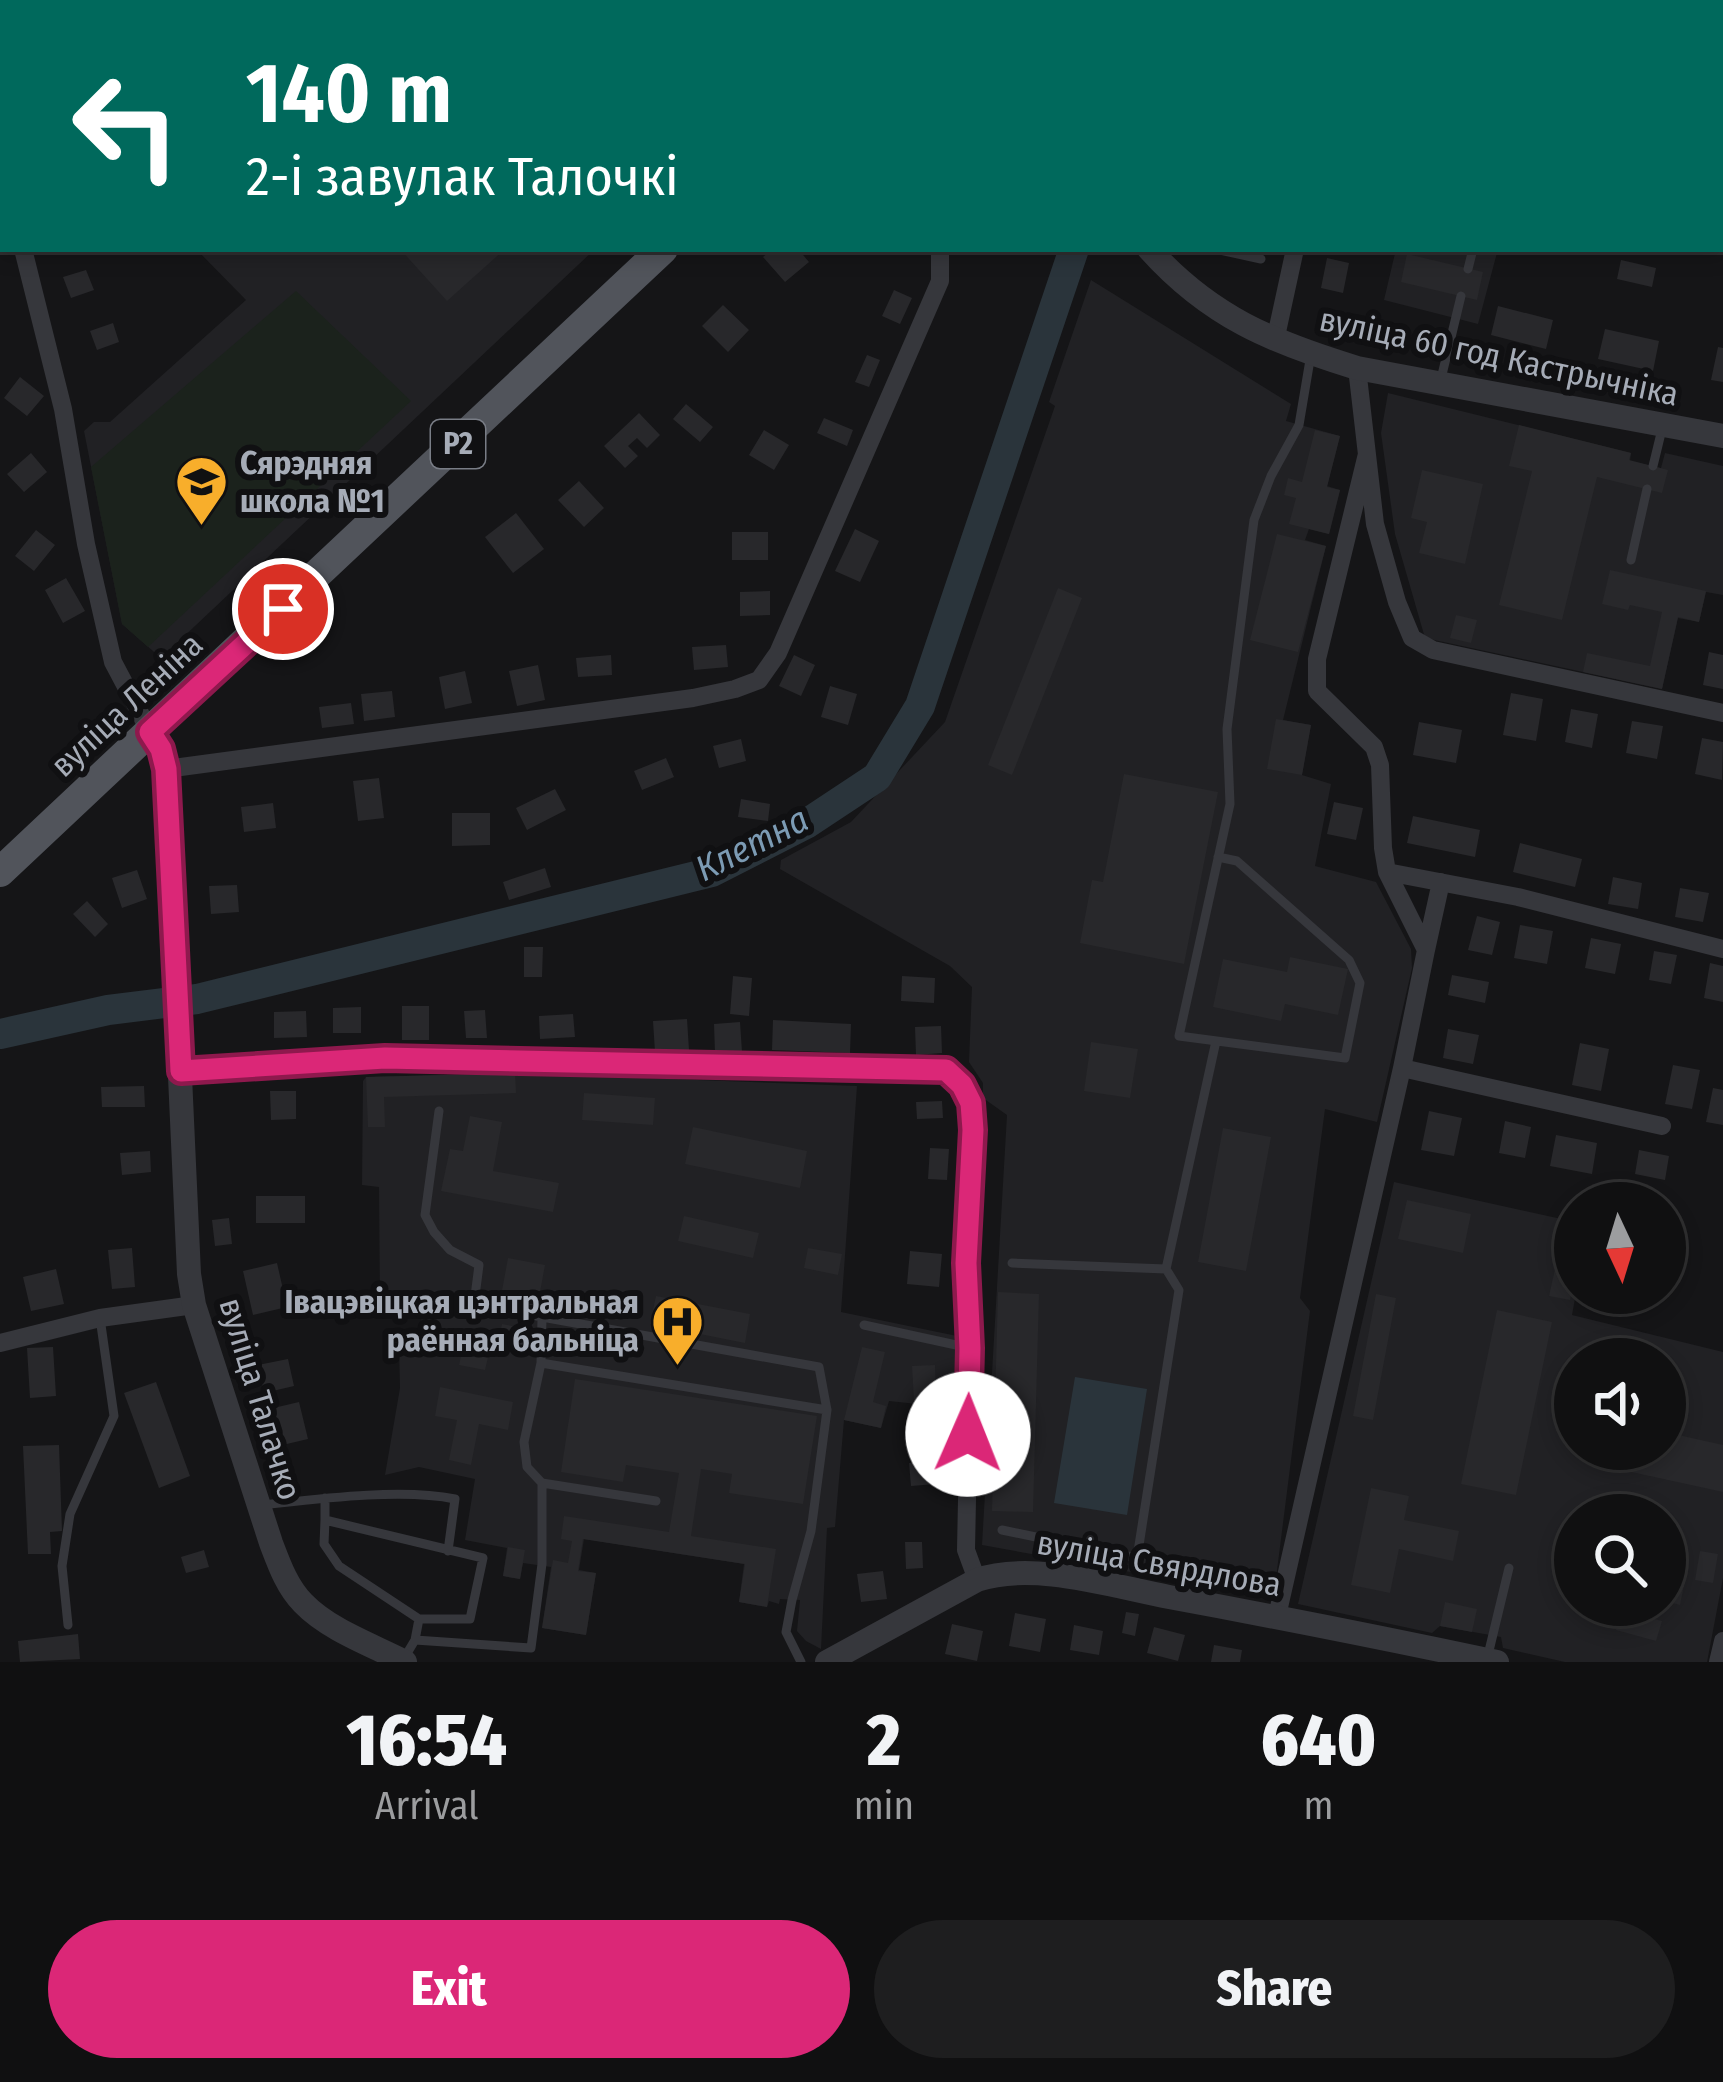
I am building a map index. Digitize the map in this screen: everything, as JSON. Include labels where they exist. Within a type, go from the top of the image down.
[{"type":"main road","name":"вуліца Леніна","points":[[3,869],[660,252]]},
{"type":"street","points":[[24,252],[63,409],[86,544],[113,662],[150,732]]},
{"type":"street","points":[[166,769],[693,698],[759,680],[778,652],[940,281],[940,252]]},
{"type":"street","name":"вуліца 60 год Кастрычніка","points":[[1152,252],[1177,281],[1228,317],[1311,354],[1358,368],[1723,436]]},
{"type":"street","points":[[1274,341],[1294,252]]},
{"type":"street","points":[[1358,368],[1376,524],[1412,638],[1432,650],[1723,713]]},
{"type":"street","points":[[1367,454],[1317,659],[1317,691],[1374,747],[1380,765],[1387,872],[1426,950]]},
{"type":"street","name":"вуліца Талачко","points":[[150,732],[166,769],[192,1305],[285,1579],[302,1603],[325,1620],[408,1654]]},
{"type":"street","points":[[1387,872],[1518,897],[1723,949]]},
{"type":"street","points":[[1276,1616],[1441,882]]},
{"type":"street","points":[[181,1071],[385,1058],[946,1070],[962,1085],[971,1103],[973,1130],[966,1263],[970,1348],[966,1550],[977,1580]]},
{"type":"street","points":[[1402,1068],[1662,1126]]},
{"type":"street","points":[[0,1343],[102,1317],[192,1305]]},
{"type":"street","name":"вуліца Свярдлова","points":[[827,1662],[977,1580],[1000,1573],[1047,1575],[1492,1661]]},
{"type":"street","points":[[1718,1662],[1723,1641]]},
{"type":"lane","points":[[1229,252],[1262,259]]},
{"type":"lane","points":[[1468,268],[1472,252]]},
{"type":"lane","points":[[1441,383],[1461,296]]},
{"type":"lane","points":[[1218,857],[1237,861],[1349,960],[1360,982],[1345,1058],[1179,1036],[1218,857],[1230,803],[1226,729],[1254,520],[1299,425],[1311,354]]},
{"type":"lane","points":[[1653,466],[1663,425]]},
{"type":"lane","points":[[1630,560],[1647,490]]},
{"type":"lane","points":[[1002,1531],[1137,1558],[1179,1290],[1166,1268],[1216,1041]]},
{"type":"lane","points":[[439,1111],[425,1215],[450,1250],[479,1265],[474,1304],[819,1367],[826,1410],[811,1531],[786,1632],[801,1662]]},
{"type":"lane","points":[[1012,1263],[1166,1268]]},
{"type":"lane","points":[[68,1625],[62,1566],[70,1514],[113,1416],[102,1317]]},
{"type":"lane","points":[[542,1317],[541,1363],[524,1442],[527,1467],[542,1483],[656,1501]]},
{"type":"lane","points":[[864,1325],[970,1348]]},
{"type":"lane","points":[[541,1363],[826,1410]]},
{"type":"lane","points":[[419,1619],[408,1654],[531,1648],[542,1564],[542,1483]]},
{"type":"lane","points":[[259,1506],[325,1498],[434,1495],[455,1499],[448,1551]]},
{"type":"lane","points":[[325,1498],[324,1544],[339,1566],[419,1619],[470,1619],[483,1558],[325,1520]]},
{"type":"lane","points":[[1492,1661],[1509,1568]]},
{"type":"shaded area","name":"Сярэдняя школа №1","points":[[199,252],[592,252],[161,658],[122,624],[84,431],[94,422],[110,422],[246,300]]},
{"type":"shaded area","points":[[1395,252],[1497,252],[1478,324],[1384,300]]},
{"type":"shaded area","points":[[1091,280],[1291,404],[1286,421],[1340,436],[1327,486],[1340,490],[1329,534],[1309,529],[1305,540],[1326,546],[1283,720],[1311,725],[1302,775],[1331,784],[1315,866],[1376,882],[1411,949],[1412,968],[1377,1122],[1325,1109],[1300,1298],[1310,1311],[1275,1586],[1258,1595],[982,1545],[1007,1115],[983,1098],[983,1083],[969,1062],[972,987],[950,966],[780,869],[781,860],[851,822],[945,722],[1055,406],[1049,402]]},
{"type":"shaded area","points":[[296,291],[411,401],[148,647],[122,624],[91,467]]},
{"type":"shaded area","points":[[1388,393],[1631,453],[1630,461],[1661,468],[1665,453],[1723,466],[1723,595],[1706,592],[1699,622],[1678,618],[1662,689],[1425,638],[1395,534],[1381,433]]},
{"type":"shaded area","name":"Івацэвіцкая цэнтральная раённая бальніца","points":[[515,1073],[857,1086],[841,1312],[957,1336],[954,1408],[889,1401],[881,1428],[844,1420],[835,1527],[827,1528],[821,1649],[797,1631],[800,1600],[769,1601],[767,1607],[739,1602],[744,1564],[584,1539],[579,1570],[596,1573],[586,1635],[542,1628],[551,1567],[523,1563],[520,1579],[503,1576],[507,1548],[465,1540],[475,1479],[419,1467],[385,1475],[400,1388],[399,1346],[423,1338],[420,1301],[380,1303],[379,1187],[362,1185],[363,1081],[366,1077]]},
{"type":"shaded area","points":[[1394,1182],[1554,1217],[1554,1314],[1572,1314],[1666,1338],[1554,1338],[1554,1470],[1686,1470],[1686,1343],[1723,1352],[1723,1578],[1707,1662],[1565,1662],[1503,1648],[1501,1637],[1440,1626],[1432,1633],[1298,1604]]},
{"type":"shaded area","points":[[1075,1377],[1147,1389],[1127,1515],[1054,1503]]},
{"type":"building","points":[[403,252],[502,252],[447,301]]},
{"type":"building","points":[[769,252],[801,252],[809,262],[785,282],[763,257]]},
{"type":"building","points":[[1407,254],[1483,272],[1477,300],[1401,282]]},
{"type":"building","points":[[1327,258],[1349,263],[1343,293],[1321,288]]},
{"type":"building","points":[[1621,260],[1656,268],[1652,287],[1617,279]]},
{"type":"building","points":[[86,270],[94,290],[71,298],[63,277]]},
{"type":"building","points":[[894,290],[912,298],[900,324],[882,316]]},
{"type":"building","points":[[723,305],[749,330],[728,352],[702,326]]},
{"type":"building","points":[[1498,306],[1553,320],[1546,349],[1491,335]]},
{"type":"building","points":[[113,323],[119,342],[97,350],[90,331]]},
{"type":"building","points":[[1605,329],[1659,341],[1653,371],[1598,359]]},
{"type":"building","points":[[1718,347],[1723,348],[1723,382],[1711,380]]},
{"type":"building","points":[[867,355],[880,360],[869,387],[855,382]]},
{"type":"building","points":[[20,377],[44,396],[27,416],[4,398]]},
{"type":"building","points":[[686,404],[713,427],[700,442],[673,419]]},
{"type":"building","points":[[639,413],[660,435],[647,448],[637,438],[628,446],[638,456],[625,468],[604,446]]},
{"type":"building","points":[[824,418],[853,430],[847,446],[817,433]]},
{"type":"building","points":[[1519,425],[1631,453],[1629,460],[1668,470],[1662,493],[1597,477],[1562,620],[1499,605],[1532,471],[1509,466]]},
{"type":"building","points":[[764,430],[789,445],[774,470],[749,455]]},
{"type":"building","points":[[1315,430],[1340,436],[1327,487],[1340,490],[1329,534],[1289,524],[1296,498],[1284,495],[1288,478],[1302,482]]},
{"type":"building","points":[[31,453],[47,472],[24,492],[7,474]]},
{"type":"building","points":[[1422,470],[1483,484],[1465,564],[1419,553],[1427,522],[1411,518]]},
{"type":"building","points":[[579,481],[604,508],[584,527],[558,500]]},
{"type":"building","points":[[516,513],[544,549],[513,573],[485,537]]},
{"type":"building","points":[[855,529],[879,541],[860,582],[835,571]]},
{"type":"building","points":[[36,530],[55,545],[34,571],[15,556]]},
{"type":"building","points":[[732,532],[768,532],[768,560],[732,560]]},
{"type":"building","points":[[1277,534],[1326,546],[1298,652],[1250,640]]},
{"type":"building","points":[[1610,570],[1706,591],[1699,622],[1678,617],[1662,689],[1583,672],[1587,653],[1650,666],[1662,612],[1602,604]]},
{"type":"building","points":[[66,578],[85,611],[63,623],[45,590]]},
{"type":"building","points":[[1058,588],[1082,598],[1012,775],[988,765]]},
{"type":"building","points":[[770,591],[770,615],[740,616],[740,592]]},
{"type":"building","points":[[1456,615],[1477,620],[1471,643],[1450,638]]},
{"type":"building","points":[[726,645],[728,667],[694,670],[692,647]]},
{"type":"building","points":[[1709,652],[1723,655],[1723,689],[1703,685]]},
{"type":"building","points":[[611,655],[612,675],[578,677],[576,658]]},
{"type":"building","points":[[794,655],[815,665],[801,696],[779,686]]},
{"type":"building","points":[[538,665],[545,700],[517,706],[509,671]]},
{"type":"building","points":[[465,671],[472,703],[445,709],[439,677]]},
{"type":"building","points":[[830,686],[857,694],[848,725],[821,717]]},
{"type":"building","points":[[392,691],[395,717],[364,721],[361,694]]},
{"type":"building","points":[[1511,693],[1543,699],[1536,741],[1503,735]]},
{"type":"building","points":[[351,703],[354,724],[322,728],[319,707]]},
{"type":"building","points":[[1571,709],[1598,714],[1592,748],[1565,742]]},
{"type":"building","points":[[1276,719],[1311,725],[1302,775],[1267,769]]},
{"type":"building","points":[[1632,721],[1663,726],[1657,759],[1626,753]]},
{"type":"building","points":[[1419,722],[1462,730],[1456,763],[1413,755]]},
{"type":"building","points":[[1702,738],[1723,742],[1722,780],[1695,774]]},
{"type":"building","points":[[741,739],[746,761],[719,768],[713,746]]},
{"type":"building","points":[[666,758],[674,777],[642,790],[634,771]]},
{"type":"building","points":[[1124,774],[1218,792],[1184,964],[1080,943],[1092,880],[1103,882]]},
{"type":"building","points":[[379,778],[384,818],[358,821],[353,781]]},
{"type":"building","points":[[555,789],[566,810],[527,830],[516,808]]},
{"type":"building","points":[[741,799],[770,804],[768,821],[738,817]]},
{"type":"building","points":[[1334,802],[1363,808],[1356,840],[1327,834]]},
{"type":"building","points":[[273,803],[276,828],[244,832],[241,807]]},
{"type":"building","points":[[452,813],[490,813],[490,845],[452,846]]},
{"type":"building","points":[[1413,816],[1480,830],[1475,857],[1407,843]]},
{"type":"building","points":[[1520,843],[1582,859],[1575,887],[1513,872]]},
{"type":"building","points":[[545,868],[551,887],[509,900],[503,882]]},
{"type":"building","points":[[137,870],[147,899],[122,908],[112,878]]},
{"type":"building","points":[[1613,877],[1642,883],[1638,909],[1608,904]]},
{"type":"building","points":[[237,885],[239,912],[211,914],[209,886]]},
{"type":"building","points":[[1680,888],[1709,893],[1703,922],[1675,917]]},
{"type":"building","points":[[87,901],[108,924],[95,937],[73,914]]},
{"type":"building","points":[[1477,916],[1500,922],[1492,955],[1468,950]]},
{"type":"building","points":[[1520,925],[1553,931],[1547,964],[1514,958]]},
{"type":"building","points":[[1591,938],[1621,944],[1615,974],[1585,968]]},
{"type":"building","points":[[524,947],[543,947],[542,977],[524,977]]},
{"type":"building","points":[[1654,951],[1677,955],[1671,984],[1649,980]]},
{"type":"building","points":[[1290,957],[1348,969],[1338,1015],[1285,1004],[1281,1021],[1213,1007],[1223,959],[1287,972]]},
{"type":"building","points":[[1710,963],[1723,966],[1723,1002],[1704,998]]},
{"type":"building","points":[[1452,975],[1489,982],[1485,1003],[1448,995]]},
{"type":"building","points":[[733,976],[752,978],[749,1016],[730,1014]]},
{"type":"building","points":[[902,976],[935,978],[934,1003],[901,1001]]},
{"type":"building","points":[[402,1006],[429,1006],[429,1040],[402,1040]]},
{"type":"building","points":[[361,1007],[361,1033],[333,1033],[333,1008]]},
{"type":"building","points":[[485,1010],[487,1038],[466,1038],[464,1011]]},
{"type":"building","points":[[306,1011],[307,1037],[274,1038],[274,1012]]},
{"type":"building","points":[[573,1014],[575,1037],[540,1039],[539,1016]]},
{"type":"building","points":[[687,1019],[689,1050],[655,1052],[653,1021]]},
{"type":"building","points":[[773,1020],[851,1024],[850,1053],[772,1050]]},
{"type":"building","points":[[740,1022],[742,1052],[715,1053],[714,1024]]},
{"type":"building","points":[[941,1026],[942,1053],[916,1055],[915,1027]]},
{"type":"building","points":[[1448,1029],[1479,1035],[1473,1064],[1443,1058]]},
{"type":"building","points":[[1091,1042],[1138,1049],[1130,1098],[1084,1091]]},
{"type":"building","points":[[1580,1043],[1609,1049],[1601,1091],[1572,1085]]},
{"type":"building","points":[[1673,1065],[1700,1070],[1692,1109],[1665,1104]]},
{"type":"building","points":[[515,1073],[516,1093],[384,1097],[385,1127],[368,1127],[366,1077]]},
{"type":"building","points":[[144,1086],[145,1107],[102,1107],[101,1087]]},
{"type":"building","points":[[1713,1088],[1723,1090],[1723,1125],[1706,1122]]},
{"type":"building","points":[[270,1091],[296,1091],[296,1119],[271,1120]]},
{"type":"building","points":[[584,1093],[655,1098],[653,1125],[582,1120]]},
{"type":"building","points":[[942,1101],[943,1118],[917,1119],[916,1102]]},
{"type":"building","points":[[1429,1111],[1462,1118],[1454,1156],[1421,1150]]},
{"type":"building","points":[[470,1116],[502,1122],[493,1171],[559,1183],[553,1212],[441,1191],[450,1149],[463,1151]]},
{"type":"building","points":[[1505,1121],[1531,1127],[1525,1158],[1499,1153]]},
{"type":"building","points":[[693,1127],[807,1151],[800,1188],[685,1164]]},
{"type":"building","points":[[1223,1128],[1271,1137],[1246,1271],[1198,1262]]},
{"type":"building","points":[[1556,1135],[1597,1143],[1592,1174],[1550,1166]]},
{"type":"building","points":[[930,1148],[949,1149],[947,1180],[928,1179]]},
{"type":"building","points":[[1639,1150],[1669,1156],[1665,1180],[1635,1174]]},
{"type":"building","points":[[150,1151],[151,1172],[122,1175],[120,1153]]},
{"type":"building","points":[[256,1196],[305,1196],[305,1223],[256,1223]]},
{"type":"building","points":[[1407,1200],[1471,1214],[1463,1253],[1398,1239]]},
{"type":"building","points":[[684,1216],[759,1233],[753,1258],[678,1241]]},
{"type":"building","points":[[229,1218],[232,1244],[215,1246],[212,1220]]},
{"type":"building","points":[[132,1248],[135,1287],[112,1289],[108,1250]]},
{"type":"building","points":[[808,1248],[842,1254],[838,1275],[804,1268]]},
{"type":"building","points":[[910,1251],[942,1254],[939,1287],[907,1284]]},
{"type":"building","points":[[508,1258],[545,1265],[538,1303],[501,1296]]},
{"type":"building","points":[[277,1263],[287,1307],[253,1315],[243,1271]]},
{"type":"building","points":[[56,1269],[64,1304],[31,1311],[23,1277]]},
{"type":"building","points":[[998,1292],[1039,1294],[1033,1512],[992,1511]]},
{"type":"building","points":[[1376,1294],[1396,1298],[1373,1420],[1353,1416]]},
{"type":"building","points":[[656,1296],[750,1314],[745,1343],[650,1324]]},
{"type":"building","points":[[1497,1310],[1552,1322],[1516,1495],[1461,1484]]},
{"type":"building","points":[[502,1324],[528,1329],[523,1350],[498,1345]]},
{"type":"building","points":[[464,1344],[490,1349],[485,1370],[459,1365]]},
{"type":"building","points":[[53,1347],[56,1396],[30,1398],[27,1348]]},
{"type":"building","points":[[862,1347],[885,1352],[873,1402],[886,1406],[881,1428],[844,1420]]},
{"type":"building","points":[[288,1359],[294,1386],[264,1393],[258,1365]]},
{"type":"building","points":[[935,1365],[936,1400],[914,1401],[912,1366]]},
{"type":"building","points":[[575,1379],[817,1416],[803,1504],[729,1493],[732,1474],[701,1469],[691,1536],[776,1549],[767,1607],[739,1602],[745,1564],[583,1539],[578,1571],[596,1573],[586,1635],[542,1628],[553,1560],[568,1563],[572,1541],[561,1539],[564,1516],[669,1532],[679,1473],[626,1465],[623,1482],[561,1472]]},
{"type":"building","points":[[156,1382],[190,1476],[159,1488],[124,1393]]},
{"type":"building","points":[[440,1387],[513,1402],[508,1430],[479,1424],[471,1465],[449,1460],[457,1420],[435,1416]]},
{"type":"building","points":[[299,1402],[308,1439],[274,1447],[265,1410]]},
{"type":"building","points":[[1686,1437],[1723,1445],[1723,1492],[1622,1470],[1686,1470]]},
{"type":"building","points":[[59,1445],[62,1531],[50,1532],[51,1554],[28,1554],[23,1446]]},
{"type":"building","points":[[934,1462],[936,1484],[911,1486],[909,1463]]},
{"type":"building","points":[[1371,1488],[1409,1496],[1404,1520],[1459,1531],[1453,1561],[1399,1549],[1390,1593],[1351,1585]]},
{"type":"building","points":[[905,1542],[922,1542],[923,1568],[906,1569]]},
{"type":"building","points":[[508,1547],[525,1550],[520,1579],[503,1576]]},
{"type":"building","points":[[204,1550],[209,1567],[186,1573],[181,1557]]},
{"type":"building","points":[[1700,1551],[1718,1554],[1713,1583],[1695,1580]]},
{"type":"building","points":[[883,1571],[887,1599],[861,1602],[857,1574]]},
{"type":"building","points":[[1445,1602],[1477,1609],[1472,1632],[1440,1626]]},
{"type":"building","points":[[1126,1612],[1139,1614],[1135,1636],[1122,1633]]},
{"type":"building","points":[[1015,1613],[1046,1619],[1040,1652],[1009,1646]]},
{"type":"building","points":[[952,1624],[983,1631],[977,1661],[945,1654]]},
{"type":"building","points":[[1074,1625],[1103,1631],[1099,1655],[1070,1650]]},
{"type":"building","points":[[1617,1626],[1660,1626],[1656,1641],[1616,1630]]},
{"type":"building","points":[[1154,1627],[1185,1635],[1178,1661],[1147,1653]]},
{"type":"building","points":[[78,1634],[80,1659],[20,1662],[18,1641]]},
{"type":"building","points":[[1214,1645],[1242,1650],[1240,1662],[1211,1662]]},
{"type":"waterway","name":"Клетна","points":[[0,1034],[108,1010],[197,999],[712,872],[806,824],[877,777],[920,706],[1073,252]]},
{"type":"place","name":"Сярэдняя школа №1","points":[[201,528]]},
{"type":"place","name":"Івацэвіцкая цэнтральная раённая бальніца","points":[[678,1367]]},
{"type":"route","points":[[283,609],[150,732],[166,769],[181,1071],[385,1058],[946,1070],[962,1085],[971,1103],[973,1130],[966,1263],[968,1434]]}]
